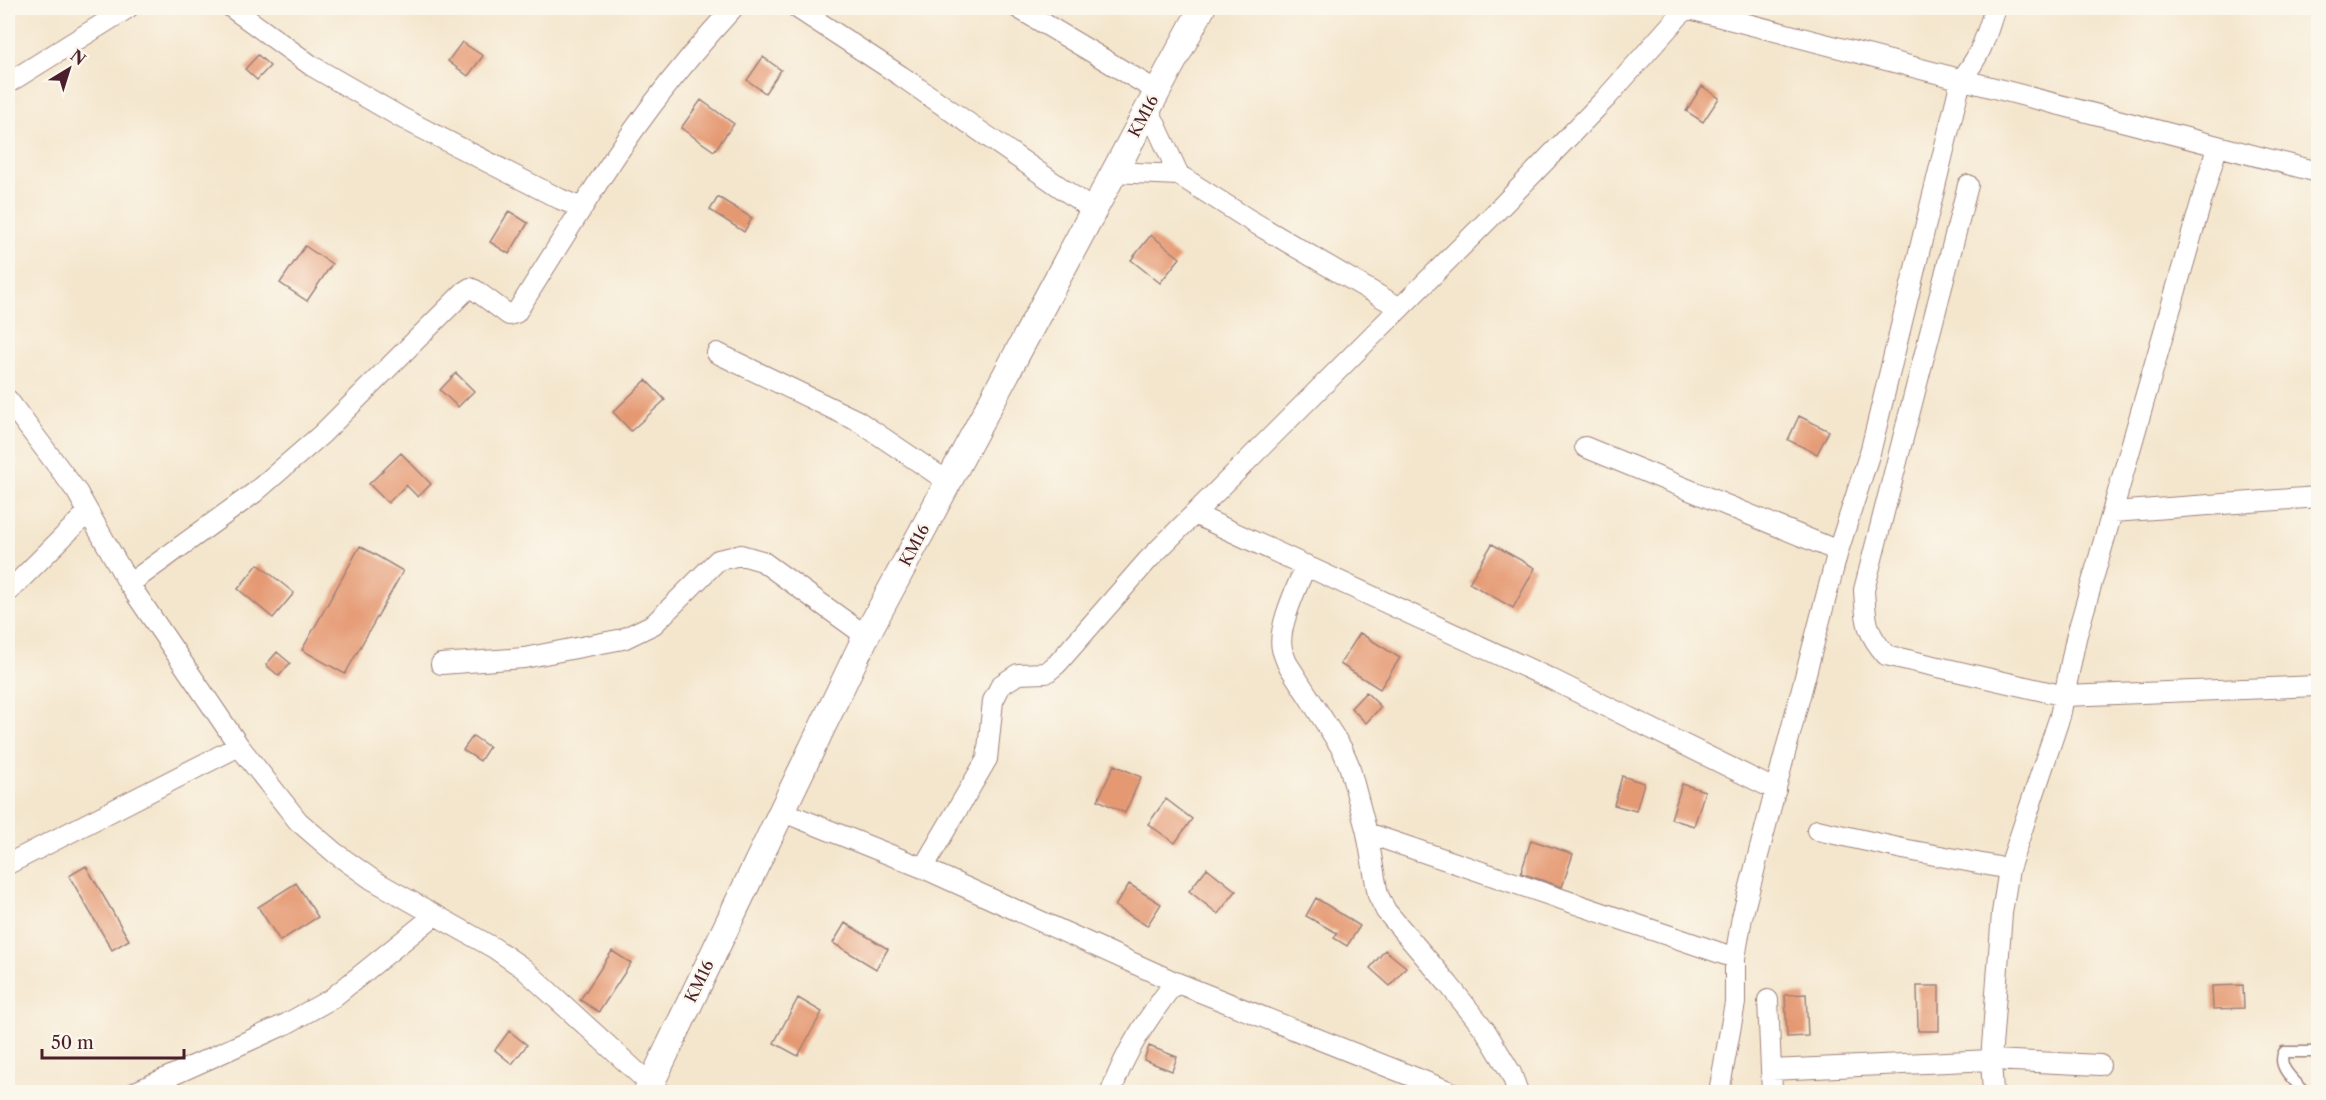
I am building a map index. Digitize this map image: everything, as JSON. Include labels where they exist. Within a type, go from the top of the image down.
[{"type":"street","points":[[8,83],[128,8]]},
{"type":"street","points":[[232,8],[312,66],[402,118],[582,208]]},
{"type":"street","points":[[129,584],[254,494],[322,434],[464,292],[470,288],[475,290],[509,315],[516,313],[644,114],[693,51],[733,8]]},
{"type":"street","points":[[797,8],[901,76],[1093,210]]},
{"type":"street","points":[[1018,8],[1152,100],[1179,175]]},
{"type":"street","name":"KM16","points":[[648,1088],[866,636],[1202,8]]},
{"type":"street","points":[[923,868],[987,759],[993,701],[1001,685],[1018,674],[1046,673],[1057,664],[1148,560],[1607,97],[1686,8],[2319,172]]},
{"type":"street","points":[[1719,1092],[1735,1003],[1735,958],[1742,917],[1838,551],[1871,448],[1961,80],[1982,50],[1995,8]]},
{"type":"street","points":[[1993,1092],[1991,1060],[2002,913],[2009,868],[2065,696],[2076,638],[2217,147]]},
{"type":"street","points":[[1113,172],[1179,175],[1248,219],[1400,308]]},
{"type":"street","points":[[1968,185],[1864,590],[1866,619],[1872,639],[1886,655],[2065,696],[2319,686]]},
{"type":"street","points":[[717,353],[858,421],[947,481]]},
{"type":"street","points":[[8,400],[77,492],[129,584],[239,746],[298,821],[373,880],[494,948],[523,968],[648,1088]]},
{"type":"street","points":[[1585,447],[1838,551]]},
{"type":"street","points":[[2113,512],[2318,493]]},
{"type":"street","points":[[8,592],[88,512]]},
{"type":"street","points":[[1194,514],[1551,679],[1776,790]]},
{"type":"street","points":[[441,664],[524,658],[623,639],[654,624],[718,560],[741,555],[762,561],[866,636]]},
{"type":"street","points":[[1306,565],[1282,632],[1281,647],[1287,663],[1342,749],[1349,765],[1367,833],[1378,895],[1386,911],[1485,1030],[1511,1073],[1518,1092]]},
{"type":"street","points":[[8,864],[239,746]]},
{"type":"street","points":[[781,811],[923,868],[1175,982],[1451,1092]]},
{"type":"street","points":[[1817,830],[1903,849],[2009,868]]},
{"type":"street","points":[[1367,833],[1735,958]]},
{"type":"street","points":[[135,1092],[286,1024],[331,999],[435,915]]},
{"type":"street","points":[[1111,1092],[1134,1037],[1175,982]]},
{"type":"street","points":[[1768,1000],[1772,1092]]},
{"type":"street","points":[[1771,1070],[1991,1060],[2100,1065]]},
{"type":"lane","points":[[2305,1092],[2282,1066],[2281,1058],[2284,1052],[2319,1052]]},
{"type":"building","points":[[462,42],[483,56],[468,76],[448,61]]},
{"type":"building","points":[[258,55],[270,66],[257,80],[245,69]]},
{"type":"building","points":[[763,57],[781,70],[765,93],[747,80]]},
{"type":"building","points":[[1702,86],[1719,98],[1703,122],[1686,111]]},
{"type":"building","points":[[701,100],[734,124],[714,151],[681,128]]},
{"type":"building","points":[[718,197],[752,218],[744,232],[710,210]]},
{"type":"building","points":[[509,211],[528,223],[509,254],[490,242]]},
{"type":"building","points":[[1151,235],[1180,258],[1160,283],[1131,260]]},
{"type":"building","points":[[305,246],[332,264],[307,301],[280,283]]},
{"type":"building","points":[[456,373],[474,391],[458,407],[440,390]]},
{"type":"building","points":[[646,380],[665,400],[631,431],[613,412]]},
{"type":"building","points":[[1799,416],[1829,431],[1817,454],[1788,440]]},
{"type":"building","points":[[401,453],[431,484],[418,497],[406,485],[388,503],[369,484]]},
{"type":"building","points":[[1492,544],[1535,568],[1513,608],[1469,583]]},
{"type":"building","points":[[360,546],[403,571],[345,674],[302,650]]},
{"type":"building","points":[[258,564],[294,593],[273,618],[238,589]]},
{"type":"building","points":[[1360,633],[1400,658],[1380,689],[1340,664]]},
{"type":"building","points":[[277,652],[290,663],[279,676],[266,665]]},
{"type":"building","points":[[1366,692],[1381,707],[1366,723],[1351,708]]},
{"type":"building","points":[[473,736],[489,747],[480,761],[463,750]]},
{"type":"building","points":[[1114,765],[1141,777],[1125,813],[1098,800]]},
{"type":"building","points":[[1622,776],[1644,783],[1636,811],[1614,805]]},
{"type":"building","points":[[1682,784],[1705,791],[1694,826],[1671,819]]},
{"type":"building","points":[[1166,799],[1192,819],[1175,843],[1148,824]]},
{"type":"building","points":[[1531,840],[1573,854],[1562,887],[1521,873]]},
{"type":"building","points":[[86,866],[129,940],[112,950],[69,876]]},
{"type":"building","points":[[1207,868],[1236,891],[1218,914],[1189,891]]},
{"type":"building","points":[[296,883],[318,917],[280,941],[258,907]]},
{"type":"building","points":[[1129,884],[1161,904],[1147,926],[1115,906]]},
{"type":"building","points":[[1316,898],[1360,926],[1347,946],[1334,938],[1337,933],[1306,916]]},
{"type":"building","points":[[845,923],[888,949],[876,969],[833,943]]},
{"type":"building","points":[[1385,950],[1406,967],[1390,986],[1370,968]]},
{"type":"building","points":[[612,951],[631,963],[599,1012],[580,1000]]},
{"type":"building","points":[[2243,985],[2244,1008],[2213,1009],[2212,986]]},
{"type":"building","points":[[1917,986],[1939,986],[1939,1031],[1918,1031]]},
{"type":"building","points":[[1806,994],[1808,1036],[1787,1037],[1785,995]]},
{"type":"building","points":[[798,998],[822,1012],[798,1056],[774,1043]]},
{"type":"building","points":[[509,1031],[527,1045],[512,1064],[495,1050]]},
{"type":"building","points":[[1149,1046],[1177,1057],[1172,1071],[1144,1060]]}]
